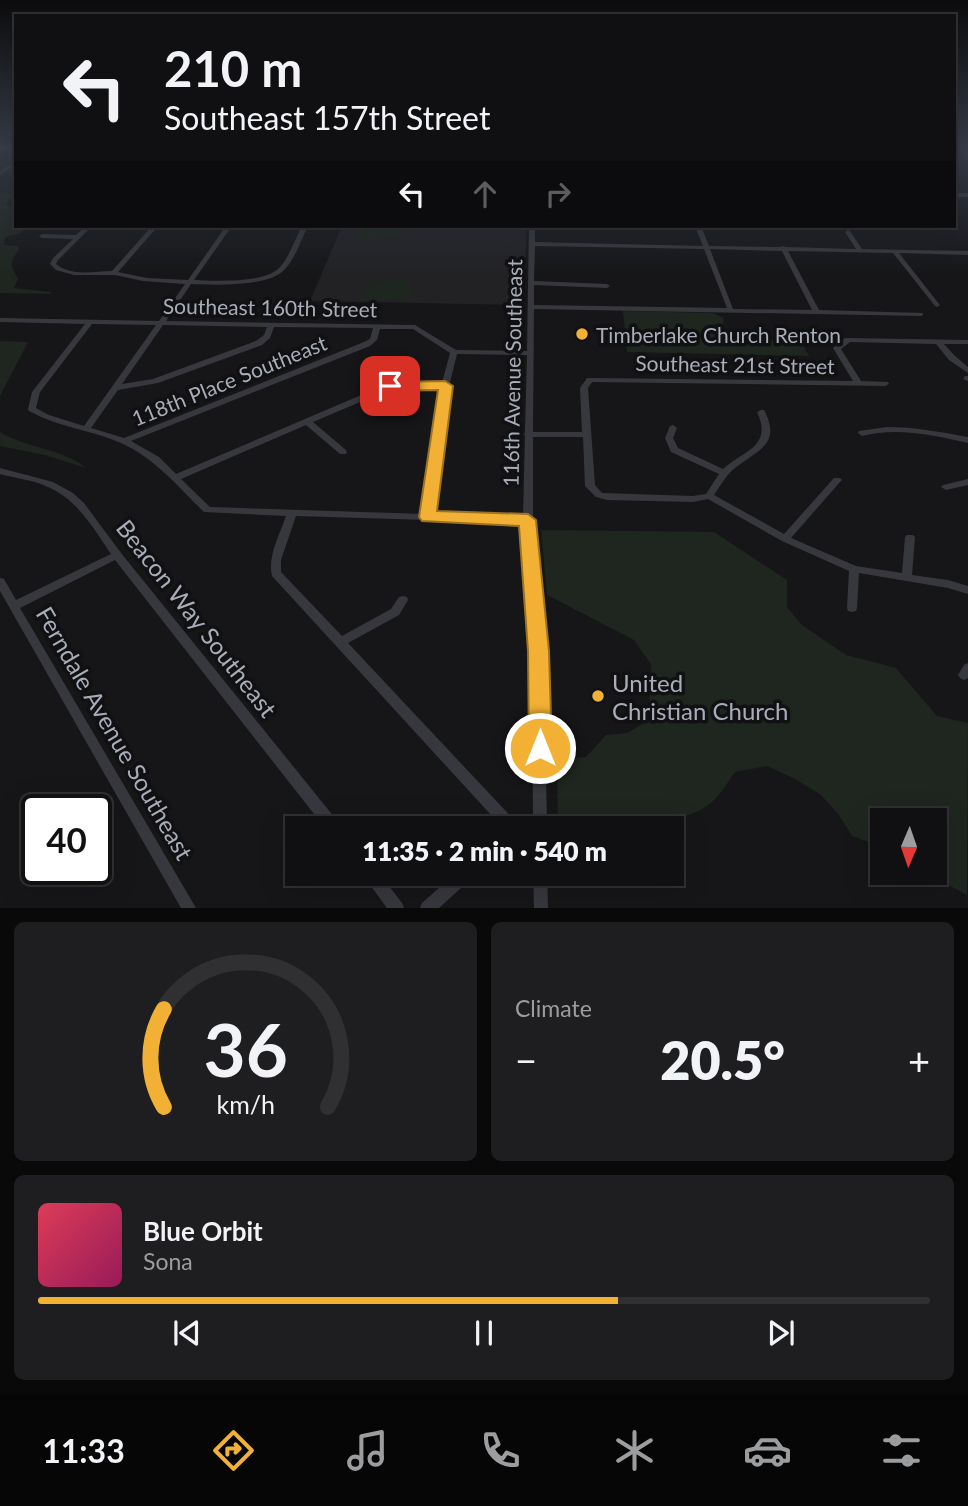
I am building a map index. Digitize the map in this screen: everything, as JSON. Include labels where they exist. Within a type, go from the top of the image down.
[{"type":"street","points":[[87,228],[55,259],[54,264],[63,271],[114,273],[147,280],[241,282],[267,278],[282,270],[304,228]]},
{"type":"street","points":[[114,273],[153,228]]},
{"type":"street","points":[[87,429],[228,228]]},
{"type":"street","name":"116th Avenue Southeast","points":[[532,228],[528,520],[540,699],[540,816]]},
{"type":"street","points":[[699,228],[731,311]]},
{"type":"street","points":[[848,232],[860,250]]},
{"type":"street","points":[[42,236],[78,237]]},
{"type":"street","points":[[532,244],[968,253]]},
{"type":"street","points":[[783,248],[817,312]]},
{"type":"street","points":[[894,251],[937,305]]},
{"type":"street","points":[[531,283],[607,286]]},
{"type":"street","points":[[531,307],[921,314]]},
{"type":"street","name":"Southeast 160th Street","points":[[0,320],[415,327],[454,352]]},
{"type":"street","points":[[90,322],[36,392],[32,409],[46,417],[124,441],[156,459],[207,510],[528,520]]},
{"type":"street","points":[[115,388],[155,381],[259,343],[267,336],[271,325]]},
{"type":"street","name":"118th Place Southeast","points":[[124,441],[367,344],[373,340],[377,326]]},
{"type":"street","points":[[859,384],[837,348],[841,343],[857,339],[968,342]]},
{"type":"street","points":[[938,341],[967,376]]},
{"type":"street","points":[[428,517],[445,386],[454,352],[531,354]]},
{"type":"street","name":"Southeast 21st Street","points":[[586,435],[586,383],[597,379],[885,384]]},
{"type":"street","points":[[175,478],[390,386],[445,386]]},
{"type":"street","points":[[709,496],[725,473],[760,445],[767,436],[768,427],[761,412]]},
{"type":"street","points":[[306,421],[343,453]]},
{"type":"street","points":[[673,428],[669,438],[674,450],[725,473]]},
{"type":"street","points":[[862,433],[870,430],[918,431],[968,440]]},
{"type":"street","points":[[528,434],[586,435],[590,486],[599,495],[693,499],[709,496],[785,540],[854,569],[968,590]]},
{"type":"street","name":"Beacon Way Southeast","points":[[0,471],[31,477],[70,495],[81,505],[117,555],[324,816]]},
{"type":"street","points":[[785,540],[837,480]]},
{"type":"street","points":[[946,487],[968,482]]},
{"type":"street","points":[[292,513],[276,560],[276,573],[501,816]]},
{"type":"street","points":[[907,577],[910,537]]},
{"type":"street","points":[[16,605],[117,555]]},
{"type":"street","points":[[852,608],[854,569]]},
{"type":"street","name":"Ferndale Avenue Southeast","points":[[0,582],[16,605],[189,908]]},
{"type":"street","points":[[341,642],[395,612],[403,600]]},
{"type":"street","points":[[380,886],[397,908]]},
{"type":"street","points":[[427,908],[452,886]]},
{"type":"street","points":[[540,886],[541,908]]},
{"type":"shaded area","points":[[0,192],[14,194],[6,204],[14,209],[14,228],[26,228],[19,234],[5,237],[4,245],[18,246],[19,249],[12,262],[18,279],[14,288],[51,292],[0,293]]},
{"type":"shaded area","points":[[341,228],[526,228],[525,305],[310,301]]},
{"type":"shaded area","points":[[359,228],[407,228],[392,238],[355,239]]},
{"type":"shaded area","points":[[410,280],[412,300],[360,300],[363,293],[374,284]]},
{"type":"shaded area","points":[[623,311],[713,313],[724,318],[722,330],[728,335],[781,341],[781,331],[796,332],[809,356],[627,352]]},
{"type":"shaded area","points":[[0,341],[28,342],[0,396]]},
{"type":"shaded area","points":[[0,432],[21,442],[65,456],[86,468],[45,455],[0,446]]},
{"type":"shaded area","points":[[541,530],[714,532],[787,580],[787,607],[802,625],[846,655],[896,668],[937,716],[968,723],[967,895],[947,884],[947,808],[870,808],[870,843],[852,836],[839,815],[821,795],[767,766],[735,772],[712,802],[684,816],[558,816],[557,759],[586,757],[606,735],[627,733],[649,720],[651,664],[634,640],[547,595]]},
{"type":"place","name":"Timberlake Church Renton","points":[[582,334]]},
{"type":"place","name":"United Christian Church","points":[[598,696]]},
{"type":"route","points":[[390,386],[445,386],[428,517],[528,520],[538,651],[540,748]]}]
